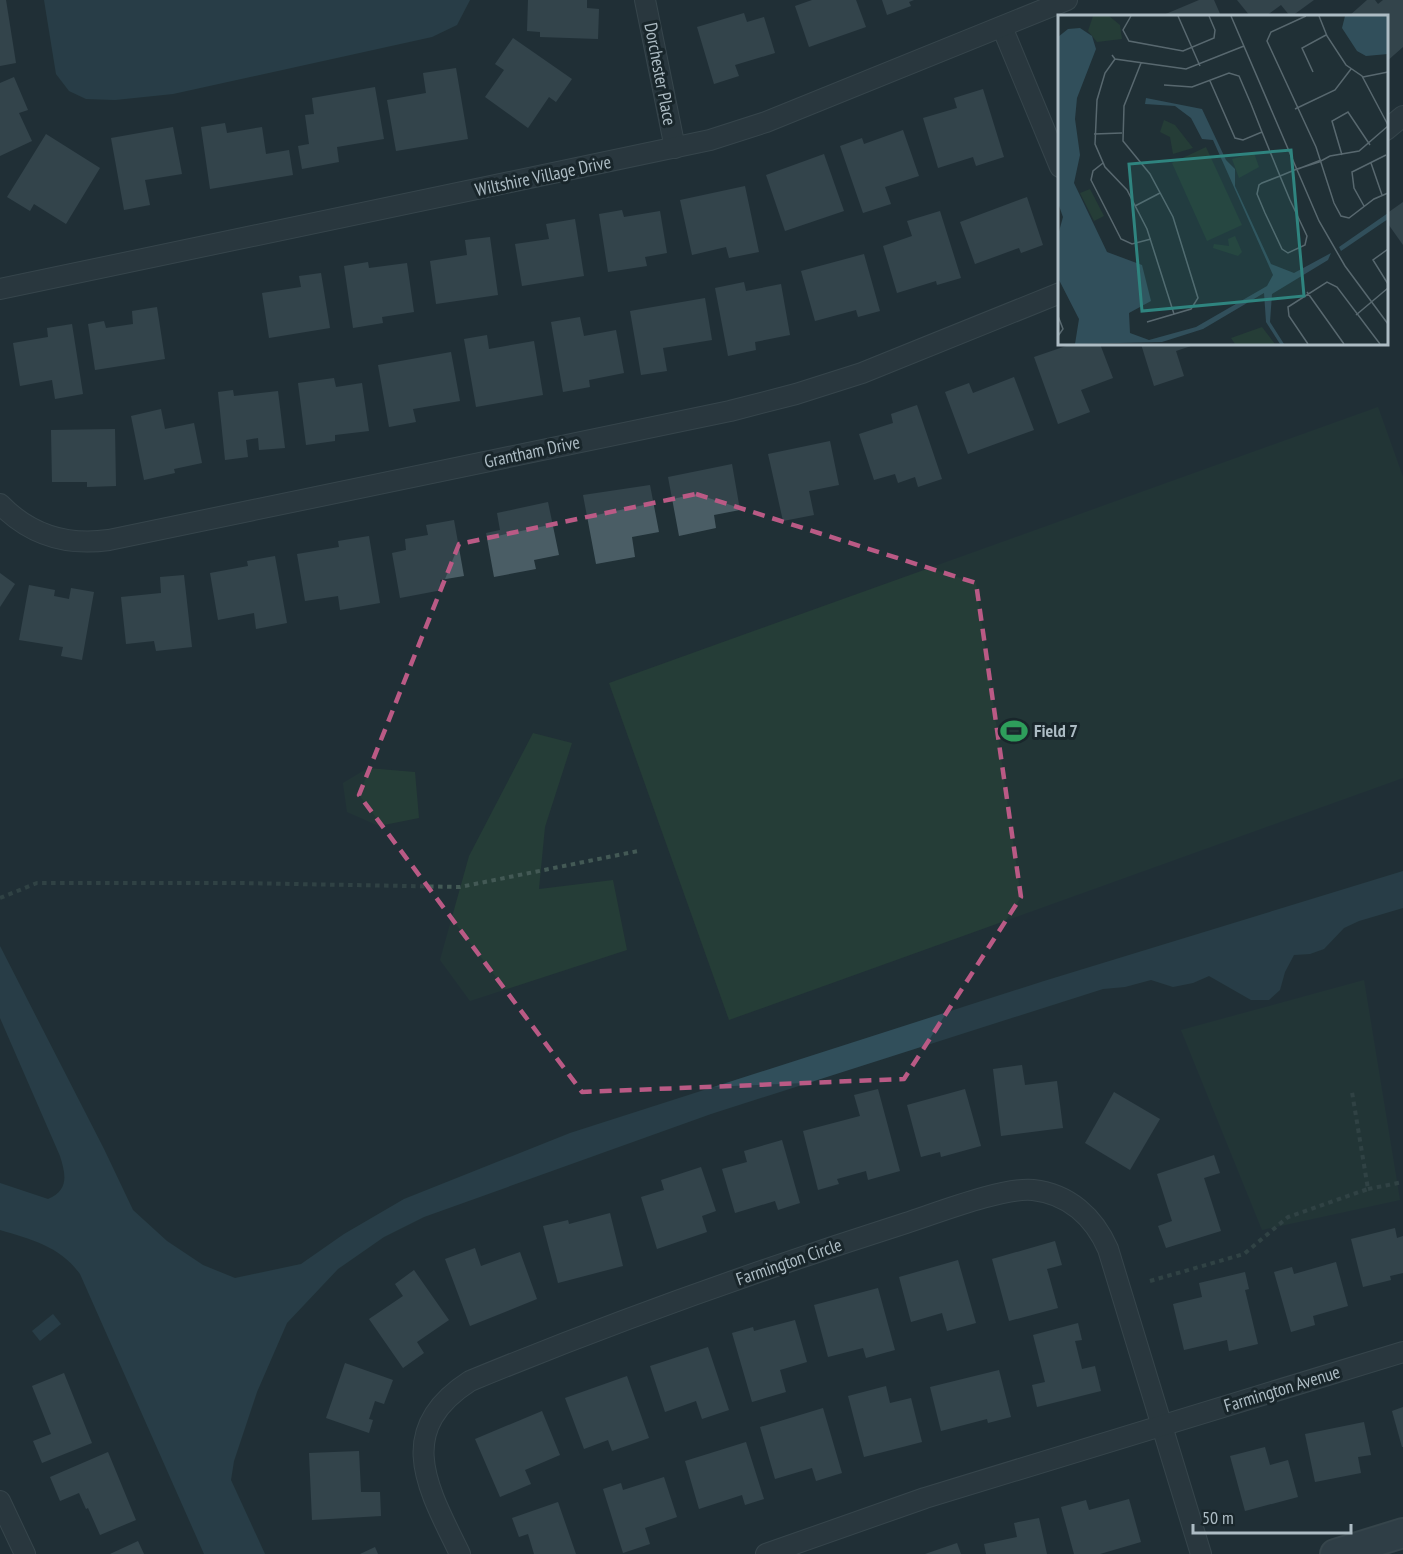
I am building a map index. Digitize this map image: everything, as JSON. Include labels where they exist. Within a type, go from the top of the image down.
[{"type":"street","name":"Dorchester Place","points":[[645,0],[675,148]]},
{"type":"street","name":"Wiltshire Village Drive","points":[[0,289],[710,140],[766,122],[1066,0]]},
{"type":"street","points":[[1002,27],[1058,165]]},
{"type":"street","points":[[1388,128],[1403,116]]},
{"type":"street","name":"Grantham Drive","points":[[0,504],[21,523],[48,536],[77,542],[109,540],[698,417],[796,394],[862,373],[1058,293]]},
{"type":"street","name":"Farmington Circle","points":[[460,1554],[431,1495],[424,1464],[425,1441],[429,1426],[441,1406],[457,1389],[499,1369],[670,1303],[825,1249],[962,1205],[1015,1191],[1031,1190],[1060,1197],[1074,1205],[1093,1222],[1102,1235],[1201,1554]]},
{"type":"street","name":"Farmington Avenue","points":[[1161,1425],[1403,1352]]},
{"type":"street","points":[[766,1554],[925,1498],[1161,1425]]},
{"type":"street","points":[[0,1501],[25,1554]]},
{"type":"street","points":[[1335,1554],[1403,1533]]},
{"type":"path","points":[[0,898],[37,883],[241,883],[460,887],[638,851]]},
{"type":"path","points":[[1352,1092],[1368,1189]]},
{"type":"path","points":[[1150,1281],[1244,1254],[1288,1217],[1368,1189],[1403,1182]]},
{"type":"highlighted area","points":[[696,494],[976,583],[1021,897],[904,1079],[582,1092],[359,795],[459,544]]},
{"type":"green space","name":"Field 7","points":[[1378,407],[1403,477],[1403,778],[729,1020],[609,683]]},
{"type":"green space","points":[[533,733],[572,743],[545,827],[539,889],[613,880],[627,950],[470,1001],[440,960],[469,856]]},
{"type":"green space","points":[[368,768],[415,772],[419,818],[379,826],[347,812],[343,783]]},
{"type":"green space","points":[[1364,980],[1400,1200],[1262,1230],[1181,1030]]},
{"type":"water","points":[[44,0],[470,0],[457,25],[432,37],[173,94],[115,100],[86,99],[69,91],[56,74]]},
{"type":"water","points":[[1403,871],[1403,908],[1359,921],[1344,928],[1324,949],[1310,954],[1294,955],[1285,972],[1280,990],[1269,1000],[1251,1000],[1209,976],[1193,983],[1173,987],[1151,980],[1125,987],[1103,989],[711,1114],[424,1217],[384,1237],[338,1269],[287,1323],[257,1392],[234,1461],[231,1480],[265,1554],[204,1554],[80,1274],[55,1251],[34,1241],[0,1230],[0,1183],[48,1199],[60,1191],[63,1186],[64,1169],[0,1018],[0,946],[133,1210],[167,1241],[203,1265],[235,1278],[301,1264],[344,1234],[404,1199],[570,1133],[1044,981]]},
{"type":"water","points":[[53,1314],[61,1324],[40,1341],[32,1331]]},
{"type":"building","points":[[0,0],[6,0],[16,63],[0,66]]},
{"type":"building","points":[[528,0],[587,0],[587,8],[599,9],[598,39],[540,37],[540,32],[527,31]]},
{"type":"building","points":[[812,0],[856,0],[866,27],[809,47],[795,6]]},
{"type":"building","points":[[882,0],[914,0],[909,2],[911,6],[887,15]]},
{"type":"building","points":[[1199,0],[1214,0],[1221,15],[1163,15]]},
{"type":"building","points":[[1237,0],[1314,0],[1293,15],[1289,15],[1281,5],[1267,15],[1249,15]]},
{"type":"building","points":[[1367,0],[1375,0],[1378,4],[1383,0],[1403,0],[1403,47],[1388,60],[1388,15],[1350,15]]},
{"type":"building","points":[[744,13],[747,22],[764,17],[775,53],[735,65],[739,76],[714,84],[697,27]]},
{"type":"building","points":[[513,38],[572,79],[556,102],[549,97],[528,128],[485,97],[504,70],[495,64]]},
{"type":"building","points":[[456,68],[468,139],[396,151],[387,100],[426,93],[423,73]]},
{"type":"building","points":[[14,77],[28,110],[19,113],[32,141],[0,156],[0,83]]},
{"type":"building","points":[[375,87],[384,139],[337,147],[339,162],[302,169],[298,146],[309,144],[305,115],[314,114],[312,98]]},
{"type":"building","points":[[983,89],[1004,157],[976,166],[973,157],[938,168],[923,118],[957,108],[954,98]]},
{"type":"building","points":[[225,123],[227,133],[262,127],[266,154],[289,150],[293,175],[210,189],[201,127]]},
{"type":"building","points":[[173,127],[182,174],[145,180],[150,205],[124,210],[111,138]]},
{"type":"building","points":[[903,130],[919,176],[885,187],[891,204],[863,213],[840,146],[862,138],[864,144]]},
{"type":"building","points":[[46,134],[100,168],[66,224],[34,204],[30,211],[7,197]]},
{"type":"building","points":[[824,154],[844,211],[785,231],[766,175]]},
{"type":"building","points":[[745,186],[759,252],[729,258],[726,247],[692,255],[680,200]]},
{"type":"building","points":[[1027,197],[1043,245],[1021,253],[1019,248],[975,264],[960,222]]},
{"type":"building","points":[[1403,202],[1403,245],[1388,224],[1388,213]]},
{"type":"building","points":[[622,210],[624,217],[660,211],[667,253],[645,257],[647,266],[608,272],[599,214]]},
{"type":"building","points":[[940,211],[961,278],[937,285],[936,281],[897,293],[883,246],[912,236],[907,221]]},
{"type":"building","points":[[575,219],[584,276],[522,286],[515,244],[549,239],[546,224]]},
{"type":"building","points":[[490,237],[498,295],[436,304],[430,261],[467,255],[465,240]]},
{"type":"building","points":[[864,254],[880,311],[858,317],[856,310],[815,321],[801,271]]},
{"type":"building","points":[[368,262],[369,268],[407,263],[414,312],[382,317],[383,323],[353,328],[344,266]]},
{"type":"building","points":[[321,273],[330,328],[269,338],[262,293],[301,287],[299,276]]},
{"type":"building","points":[[744,282],[746,291],[781,284],[790,335],[755,342],[756,350],[728,356],[715,288]]},
{"type":"building","points":[[705,298],[712,340],[663,348],[667,371],[641,375],[630,311]]},
{"type":"building","points":[[157,307],[165,359],[95,370],[88,324],[104,321],[106,328],[133,324],[132,311]]},
{"type":"building","points":[[580,317],[584,336],[616,330],[624,373],[589,380],[590,387],[563,392],[551,322]]},
{"type":"building","points":[[72,324],[83,394],[55,399],[52,380],[20,386],[13,343],[48,337],[47,328]]},
{"type":"building","points":[[487,335],[489,349],[534,341],[543,395],[476,407],[464,339]]},
{"type":"building","points":[[1069,345],[1100,345],[1113,378],[1081,390],[1090,412],[1058,424],[1034,357]]},
{"type":"building","points":[[1141,345],[1194,345],[1176,351],[1184,376],[1154,386]]},
{"type":"building","points":[[451,352],[460,401],[413,409],[416,422],[389,427],[378,365]]},
{"type":"building","points":[[1014,377],[1034,430],[968,454],[945,392],[969,383],[973,393]]},
{"type":"building","points":[[334,378],[336,387],[362,383],[369,431],[335,435],[335,441],[306,445],[298,383]]},
{"type":"building","points":[[233,390],[234,396],[278,391],[285,448],[259,450],[258,438],[246,440],[248,457],[225,460],[218,392]]},
{"type":"building","points":[[917,405],[942,479],[918,487],[915,477],[898,483],[895,474],[874,480],[859,434],[893,423],[891,414]]},
{"type":"building","points":[[161,409],[165,429],[194,423],[202,463],[174,469],[175,473],[144,480],[131,416]]},
{"type":"building","points":[[115,429],[116,486],[87,487],[87,482],[52,482],[51,430]]},
{"type":"building","points":[[830,441],[839,485],[809,491],[814,515],[783,521],[768,454]]},
{"type":"building","points":[[732,464],[740,510],[714,515],[716,528],[679,536],[668,477]]},
{"type":"building","points":[[650,485],[659,532],[632,537],[635,557],[596,564],[583,495]]},
{"type":"building","points":[[548,502],[559,555],[534,560],[536,569],[494,577],[486,533],[500,530],[497,513]]},
{"type":"building","points":[[454,520],[464,576],[440,580],[442,590],[400,598],[392,553],[406,550],[405,539],[428,535],[426,525]]},
{"type":"building","points":[[369,536],[380,603],[340,610],[338,596],[305,601],[297,554],[339,547],[338,541]]},
{"type":"building","points":[[275,556],[287,623],[256,629],[254,613],[218,620],[210,573],[248,566],[247,561]]},
{"type":"building","points":[[0,573],[15,584],[0,607]]},
{"type":"building","points":[[184,575],[192,647],[156,651],[154,641],[126,644],[121,597],[161,593],[160,577]]},
{"type":"building","points":[[29,585],[55,590],[54,596],[69,599],[71,588],[94,592],[82,660],[61,656],[63,647],[19,640]]},
{"type":"building","points":[[1022,1065],[1025,1085],[1057,1081],[1063,1128],[1001,1136],[993,1069]]},
{"type":"building","points":[[878,1089],[900,1171],[868,1180],[866,1171],[837,1179],[839,1184],[818,1190],[803,1131],[860,1116],[854,1095]]},
{"type":"building","points":[[965,1089],[981,1146],[941,1157],[940,1152],[921,1157],[907,1105]]},
{"type":"building","points":[[1114,1092],[1160,1119],[1130,1170],[1085,1143]]},
{"type":"building","points":[[782,1140],[800,1203],[778,1210],[775,1201],[735,1213],[722,1169],[747,1162],[744,1151]]},
{"type":"building","points":[[1214,1155],[1220,1173],[1204,1178],[1221,1231],[1166,1248],[1158,1226],[1172,1221],[1157,1174]]},
{"type":"building","points":[[701,1167],[716,1211],[702,1216],[707,1232],[657,1249],[641,1197],[664,1190],[661,1180]]},
{"type":"building","points":[[610,1213],[623,1266],[558,1283],[543,1226],[568,1220],[569,1224]]},
{"type":"building","points":[[1395,1228],[1397,1238],[1403,1236],[1403,1273],[1390,1276],[1391,1280],[1363,1287],[1351,1239]]},
{"type":"building","points":[[1055,1241],[1062,1265],[1047,1269],[1058,1308],[1009,1321],[992,1259]]},
{"type":"building","points":[[475,1248],[481,1266],[520,1252],[537,1299],[470,1326],[445,1259]]},
{"type":"building","points":[[958,1260],[976,1323],[947,1331],[942,1313],[911,1322],[899,1277]]},
{"type":"building","points":[[1336,1262],[1348,1306],[1313,1316],[1315,1325],[1291,1332],[1274,1272],[1292,1267],[1294,1274]]},
{"type":"building","points":[[414,1270],[449,1320],[417,1342],[424,1353],[403,1368],[369,1319],[403,1296],[395,1284]]},
{"type":"building","points":[[1245,1272],[1249,1289],[1245,1290],[1258,1344],[1229,1351],[1227,1340],[1184,1350],[1173,1304],[1202,1297],[1199,1283]]},
{"type":"building","points":[[878,1288],[895,1350],[866,1358],[863,1348],[828,1357],[814,1305]]},
{"type":"building","points":[[795,1320],[807,1362],[780,1370],[786,1392],[752,1402],[732,1333],[753,1327],[754,1331]]},
{"type":"building","points":[[1078,1323],[1082,1340],[1075,1341],[1082,1369],[1095,1366],[1101,1391],[1037,1407],[1032,1385],[1045,1382],[1033,1335]]},
{"type":"building","points":[[708,1347],[729,1410],[702,1419],[696,1401],[665,1412],[650,1366]]},
{"type":"building","points":[[345,1363],[393,1380],[384,1404],[375,1401],[369,1419],[373,1420],[369,1433],[326,1418]]},
{"type":"building","points":[[999,1370],[1011,1417],[988,1423],[987,1419],[941,1431],[930,1387]]},
{"type":"building","points":[[64,1373],[92,1443],[42,1463],[33,1441],[51,1434],[32,1386]]},
{"type":"building","points":[[627,1376],[649,1438],[612,1451],[608,1440],[584,1449],[565,1398]]},
{"type":"building","points":[[886,1386],[890,1403],[911,1398],[922,1442],[864,1457],[848,1396]]},
{"type":"building","points":[[1403,1407],[1403,1447],[1402,1447],[1392,1411]]},
{"type":"building","points":[[823,1408],[842,1473],[816,1481],[812,1468],[775,1479],[760,1427]]},
{"type":"building","points":[[542,1411],[560,1455],[525,1470],[531,1484],[500,1497],[475,1439]]},
{"type":"building","points":[[1364,1422],[1371,1455],[1358,1457],[1361,1473],[1315,1482],[1305,1434]]},
{"type":"building","points":[[746,1442],[764,1499],[745,1505],[742,1495],[699,1509],[685,1461]]},
{"type":"building","points":[[1265,1447],[1270,1465],[1288,1460],[1298,1497],[1245,1511],[1230,1456]]},
{"type":"building","points":[[359,1451],[361,1492],[380,1492],[381,1516],[312,1520],[309,1453]]},
{"type":"building","points":[[108,1452],[136,1520],[100,1535],[79,1493],[60,1501],[50,1477]]},
{"type":"building","points":[[664,1477],[677,1517],[645,1528],[650,1544],[623,1553],[603,1489],[621,1483],[623,1490]]},
{"type":"building","points":[[1129,1499],[1141,1542],[1100,1554],[1074,1554],[1061,1507],[1086,1500],[1089,1510]]},
{"type":"building","points":[[558,1502],[576,1554],[534,1554],[528,1534],[519,1537],[512,1518]]},
{"type":"building","points":[[1039,1518],[1047,1554],[986,1554],[984,1544],[1017,1537],[1014,1523]]},
{"type":"building","points":[[138,1541],[144,1554],[110,1554]]},
{"type":"building","points":[[957,1543],[961,1554],[925,1554]]},
{"type":"building","points":[[375,1547],[378,1554],[360,1554]]},
{"type":"place","name":"Field 7","points":[[1014,731]]}]
